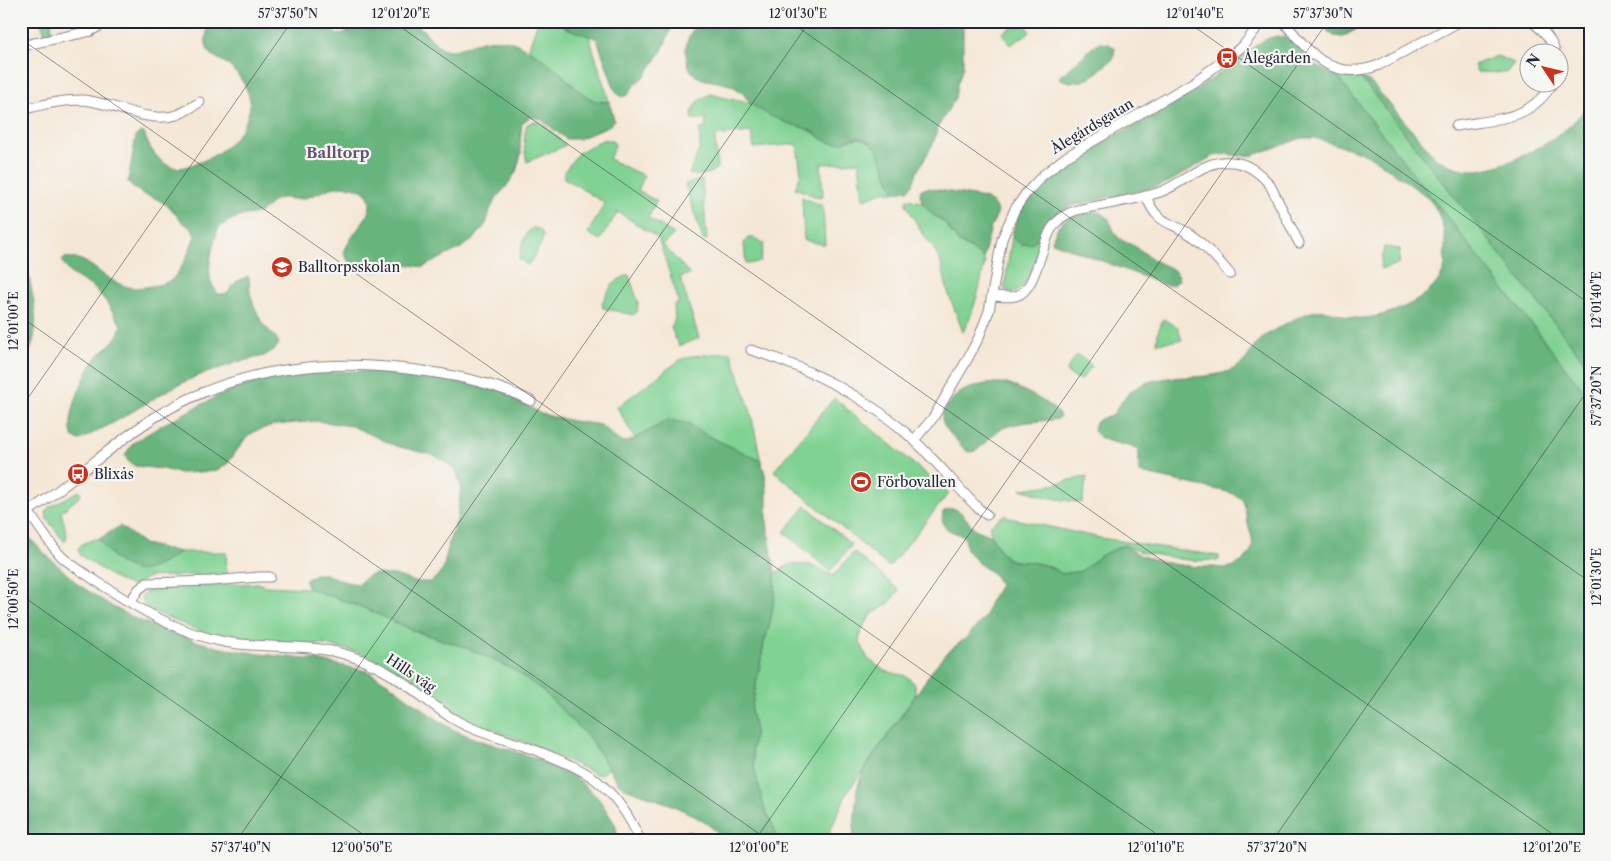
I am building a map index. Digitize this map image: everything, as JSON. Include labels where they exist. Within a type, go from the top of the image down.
[{"type":"street","points":[[21,46],[91,31],[99,26],[102,21]]},
{"type":"street","name":"Ålegårdsgatan","points":[[914,440],[933,418],[967,360],[984,324],[992,296],[1002,239],[1014,209],[1034,183],[1066,157],[1194,82],[1246,42],[1262,21]]},
{"type":"street","points":[[1283,21],[1316,58],[1331,66],[1350,71],[1368,69],[1380,65],[1461,21]]},
{"type":"street","points":[[1531,21],[1552,42]]},
{"type":"street","points":[[1456,126],[1520,114],[1541,99],[1546,92]]},
{"type":"street","points":[[21,110],[50,103],[83,100],[160,117],[178,114],[200,102]]},
{"type":"street","points":[[992,296],[1014,297],[1024,291],[1034,273],[1051,229],[1066,215],[1077,210],[1163,191],[1212,163],[1225,161],[1241,163],[1260,174],[1270,185],[1300,243]]},
{"type":"street","points":[[1146,196],[1152,210],[1160,218],[1195,238],[1230,274]]},
{"type":"street","points":[[751,350],[798,368],[849,392],[895,424],[914,440],[979,510],[987,515]]},
{"type":"street","points":[[25,513],[124,438],[174,406],[220,385],[263,373],[301,367],[345,365],[410,369],[444,374],[498,386],[531,402]]},
{"type":"street","name":"Hills väg","points":[[25,513],[67,561],[130,602],[171,625],[224,641],[249,645],[326,650],[359,658],[410,687],[456,721],[553,758],[595,779],[632,822],[640,840]]},
{"type":"street","points":[[130,602],[139,589],[147,583],[211,581],[259,576],[270,577]]},
{"type":"street","points":[[685,840],[693,838],[700,840]]},
{"type":"green space","points":[[391,20],[412,23],[421,28],[442,48],[451,50],[487,40],[511,42],[527,49],[547,62],[587,97],[602,102],[609,101],[614,120],[610,125],[579,139],[566,139],[541,119],[530,117],[522,123],[521,154],[516,172],[496,198],[486,224],[474,239],[461,248],[423,267],[405,264],[378,271],[361,270],[350,264],[344,253],[367,215],[370,203],[366,193],[357,188],[341,186],[304,198],[280,198],[259,212],[229,221],[219,227],[213,246],[210,259],[210,279],[212,285],[218,294],[227,294],[236,282],[248,276],[251,296],[257,311],[264,325],[279,344],[274,350],[264,356],[238,362],[195,377],[80,440],[73,438],[71,419],[82,384],[98,356],[114,340],[121,325],[105,300],[93,287],[70,273],[62,261],[64,258],[71,258],[83,261],[111,280],[133,288],[158,285],[171,280],[182,266],[195,236],[192,229],[180,220],[170,207],[157,199],[143,194],[132,187],[128,181],[136,136],[140,132],[144,133],[149,145],[162,161],[173,167],[183,168],[212,157],[231,143],[244,124],[248,114],[250,103],[248,92],[239,76],[231,67],[208,51],[206,38],[209,21],[325,21],[337,35]]},
{"type":"green space","points":[[41,21],[51,21],[52,32],[45,34]]},
{"type":"green space","points":[[538,21],[558,21],[569,28],[589,36],[609,101],[601,102],[586,96],[551,65],[528,50]]},
{"type":"green space","points":[[558,21],[674,21],[662,51],[645,76],[635,84],[628,95],[621,97],[615,90],[597,39],[572,30]]},
{"type":"green space","points":[[700,21],[963,21],[963,67],[955,98],[938,127],[933,144],[917,172],[913,184],[908,190],[896,192],[876,148],[864,139],[854,138],[832,143],[812,131],[761,111],[732,86],[707,80],[693,73],[688,66],[686,44],[691,32]]},
{"type":"green space","points":[[1327,21],[1371,21],[1343,37],[1334,36],[1328,32]]},
{"type":"green space","points":[[1025,25],[1030,32],[1010,45],[1002,33],[1010,28]]},
{"type":"green space","points":[[1278,36],[1292,40],[1314,65],[1336,75],[1590,399],[1590,840],[853,840],[857,789],[863,771],[934,668],[946,653],[966,638],[986,616],[989,604],[1000,585],[994,574],[978,563],[967,551],[965,538],[945,527],[942,519],[943,512],[949,509],[958,511],[973,527],[991,536],[1002,554],[1007,558],[1013,561],[1042,564],[1062,574],[1081,571],[1102,555],[1124,545],[1140,555],[1167,563],[1224,568],[1234,566],[1247,557],[1251,551],[1252,537],[1244,502],[1239,497],[1228,492],[1141,473],[1139,471],[1138,449],[1101,438],[1094,429],[1096,423],[1103,418],[1111,417],[1126,396],[1140,385],[1165,378],[1206,376],[1231,370],[1244,361],[1262,338],[1308,313],[1323,311],[1363,318],[1387,313],[1400,309],[1424,296],[1441,277],[1445,264],[1445,237],[1440,217],[1429,198],[1375,159],[1360,152],[1315,138],[1302,138],[1254,155],[1239,156],[1227,154],[1213,156],[1171,181],[1155,187],[1071,206],[1058,213],[1047,223],[1036,240],[1030,244],[1022,244],[1012,237],[1018,217],[1030,198],[1048,180],[1069,164],[1091,149],[1179,101],[1218,75],[1259,43]]},
{"type":"green space","points":[[1101,43],[1109,44],[1115,48],[1113,59],[1090,78],[1072,82],[1060,80],[1060,76],[1091,49]]},
{"type":"green space","points":[[1497,56],[1514,63],[1506,73],[1477,72],[1474,65]]},
{"type":"green space","points":[[1336,75],[1360,77],[1590,368],[1590,399]]},
{"type":"green space","points":[[1360,77],[1369,81],[1375,87],[1435,157],[1445,163],[1467,170],[1479,170],[1509,162],[1542,145],[1572,123],[1583,111],[1590,99],[1590,368]]},
{"type":"green space","points":[[711,94],[752,104],[782,120],[811,131],[827,141],[834,143],[860,139],[866,141],[873,145],[881,156],[892,187],[896,192],[882,192],[863,200],[859,162],[821,164],[823,197],[819,198],[795,188],[801,174],[797,144],[754,148],[751,132],[715,136],[717,168],[704,175],[689,174],[700,148],[700,129],[705,129],[706,119],[692,119],[694,106],[699,100]]},
{"type":"green space","points":[[541,122],[566,145],[527,162],[525,134],[527,124]]},
{"type":"green space","points":[[604,139],[612,141],[615,145],[609,159],[644,176],[638,191],[657,201],[648,218],[674,234],[663,245],[690,274],[680,277],[699,338],[679,346],[671,328],[675,319],[674,305],[679,302],[658,238],[618,212],[600,240],[588,233],[605,203],[564,178],[564,172],[578,153]]},
{"type":"green space","points":[[702,180],[707,240],[703,240],[685,184]]},
{"type":"green space","points":[[928,188],[984,198],[993,203],[998,212],[991,227],[983,258],[959,242],[944,222],[931,213],[922,202],[921,189]]},
{"type":"green space","points":[[802,197],[823,206],[825,245],[804,240]]},
{"type":"green space","points":[[907,199],[922,202],[931,213],[944,222],[959,242],[977,252],[985,262],[974,307],[963,332],[948,292],[940,260],[932,245],[923,235],[906,204]]},
{"type":"green space","points":[[1097,212],[1106,216],[1121,239],[1156,261],[1172,268],[1179,280],[1172,285],[1165,285],[1052,242],[1058,227],[1068,218]]},
{"type":"green space","points":[[533,228],[542,233],[543,238],[528,265],[519,259],[525,237]]},
{"type":"green space","points":[[1012,237],[1022,243],[1040,238],[1041,242],[1033,267],[1024,285],[1018,290],[1011,292],[1004,289]]},
{"type":"green space","points":[[748,238],[754,238],[764,243],[760,262],[746,264],[744,243]]},
{"type":"green space","points":[[1384,247],[1400,249],[1399,264],[1382,269],[1380,267]]},
{"type":"green space","points":[[21,259],[28,269],[34,306],[35,330],[33,342],[21,365]]},
{"type":"green space","points":[[629,275],[638,302],[637,312],[633,315],[603,308],[602,303],[612,286]]},
{"type":"green space","points":[[1163,319],[1178,327],[1182,340],[1157,343],[1158,332]]},
{"type":"green space","points":[[731,352],[750,409],[761,461],[706,435],[689,424],[655,427],[635,439],[617,407],[680,360],[692,356]]},
{"type":"green space","points":[[1078,355],[1092,366],[1081,380],[1068,374],[1067,371],[1070,363]]},
{"type":"green space","points":[[363,371],[459,381],[501,390],[541,414],[601,425],[619,441],[628,442],[668,420],[681,422],[689,424],[706,435],[761,461],[767,491],[767,523],[775,573],[775,595],[751,711],[755,731],[752,750],[755,772],[764,807],[778,840],[725,840],[715,830],[691,814],[625,788],[618,783],[590,739],[542,690],[514,670],[465,647],[412,630],[364,608],[308,588],[305,581],[315,574],[325,574],[346,582],[358,584],[367,576],[375,574],[395,575],[415,582],[431,582],[443,570],[450,539],[457,520],[461,486],[457,472],[446,462],[434,455],[396,446],[352,426],[317,421],[274,425],[255,431],[245,439],[228,463],[220,469],[207,472],[181,473],[135,466],[128,461],[125,455],[133,443],[164,424],[224,393],[264,380],[310,373]]},
{"type":"green space","points":[[1007,384],[1028,393],[1052,407],[1060,416],[1058,419],[1007,426],[997,431],[975,451],[967,451],[946,428],[942,418],[943,414],[950,402],[961,392],[980,385]]},
{"type":"green space","name":"Förbovallen","points":[[834,398],[949,493],[889,567],[774,471]]},
{"type":"green space","points":[[1087,477],[1082,503],[1051,498],[1021,489],[1052,485]]},
{"type":"green space","points":[[79,491],[81,493],[79,497],[61,512],[67,535],[66,541],[64,541],[47,519],[46,512],[48,508]]},
{"type":"green space","points":[[806,506],[852,545],[830,571],[784,532]]},
{"type":"green space","points":[[1004,515],[1010,518],[1100,538],[1219,556],[1219,560],[1195,561],[1144,553],[1124,545],[1102,555],[1081,571],[1062,574],[1046,566],[1014,561],[1005,556],[993,540],[990,526]]},
{"type":"green space","points":[[120,526],[144,544],[180,552],[150,569],[131,569],[118,561],[99,539]]},
{"type":"green space","points":[[21,529],[79,585],[136,619],[195,641],[221,648],[316,660],[367,671],[389,684],[454,730],[538,759],[572,774],[599,799],[615,824],[619,840],[21,840]]},
{"type":"green space","points":[[99,539],[114,558],[123,565],[170,558],[180,552],[226,552],[227,574],[149,577],[133,586],[117,580],[80,555],[78,548],[82,544]]},
{"type":"green space","points":[[854,552],[899,590],[888,604],[872,614],[862,629],[859,640],[868,659],[885,671],[906,676],[915,684],[915,696],[847,793],[826,840],[778,840],[764,807],[755,772],[752,750],[755,731],[751,711],[775,595],[775,573],[791,564],[810,565],[833,576]]},
{"type":"green space","points":[[257,583],[265,586],[308,588],[364,608],[412,630],[465,647],[514,670],[542,690],[567,714],[590,739],[609,768],[601,775],[596,774],[531,744],[485,728],[456,714],[404,676],[381,662],[358,652],[325,645],[218,636],[199,631],[157,613],[146,606],[142,600],[144,593],[156,588]]},
{"type":"place","name":"Ålegården","points":[[1227,58]]},
{"type":"place","name":"Balltorpsskolan","points":[[282,267]]},
{"type":"place","name":"Blixås","points":[[78,474]]},
{"type":"place","name":"Förbovallen","points":[[861,482]]},
{"type":"district","name":"Balltorp","points":[[338,153]]}]
